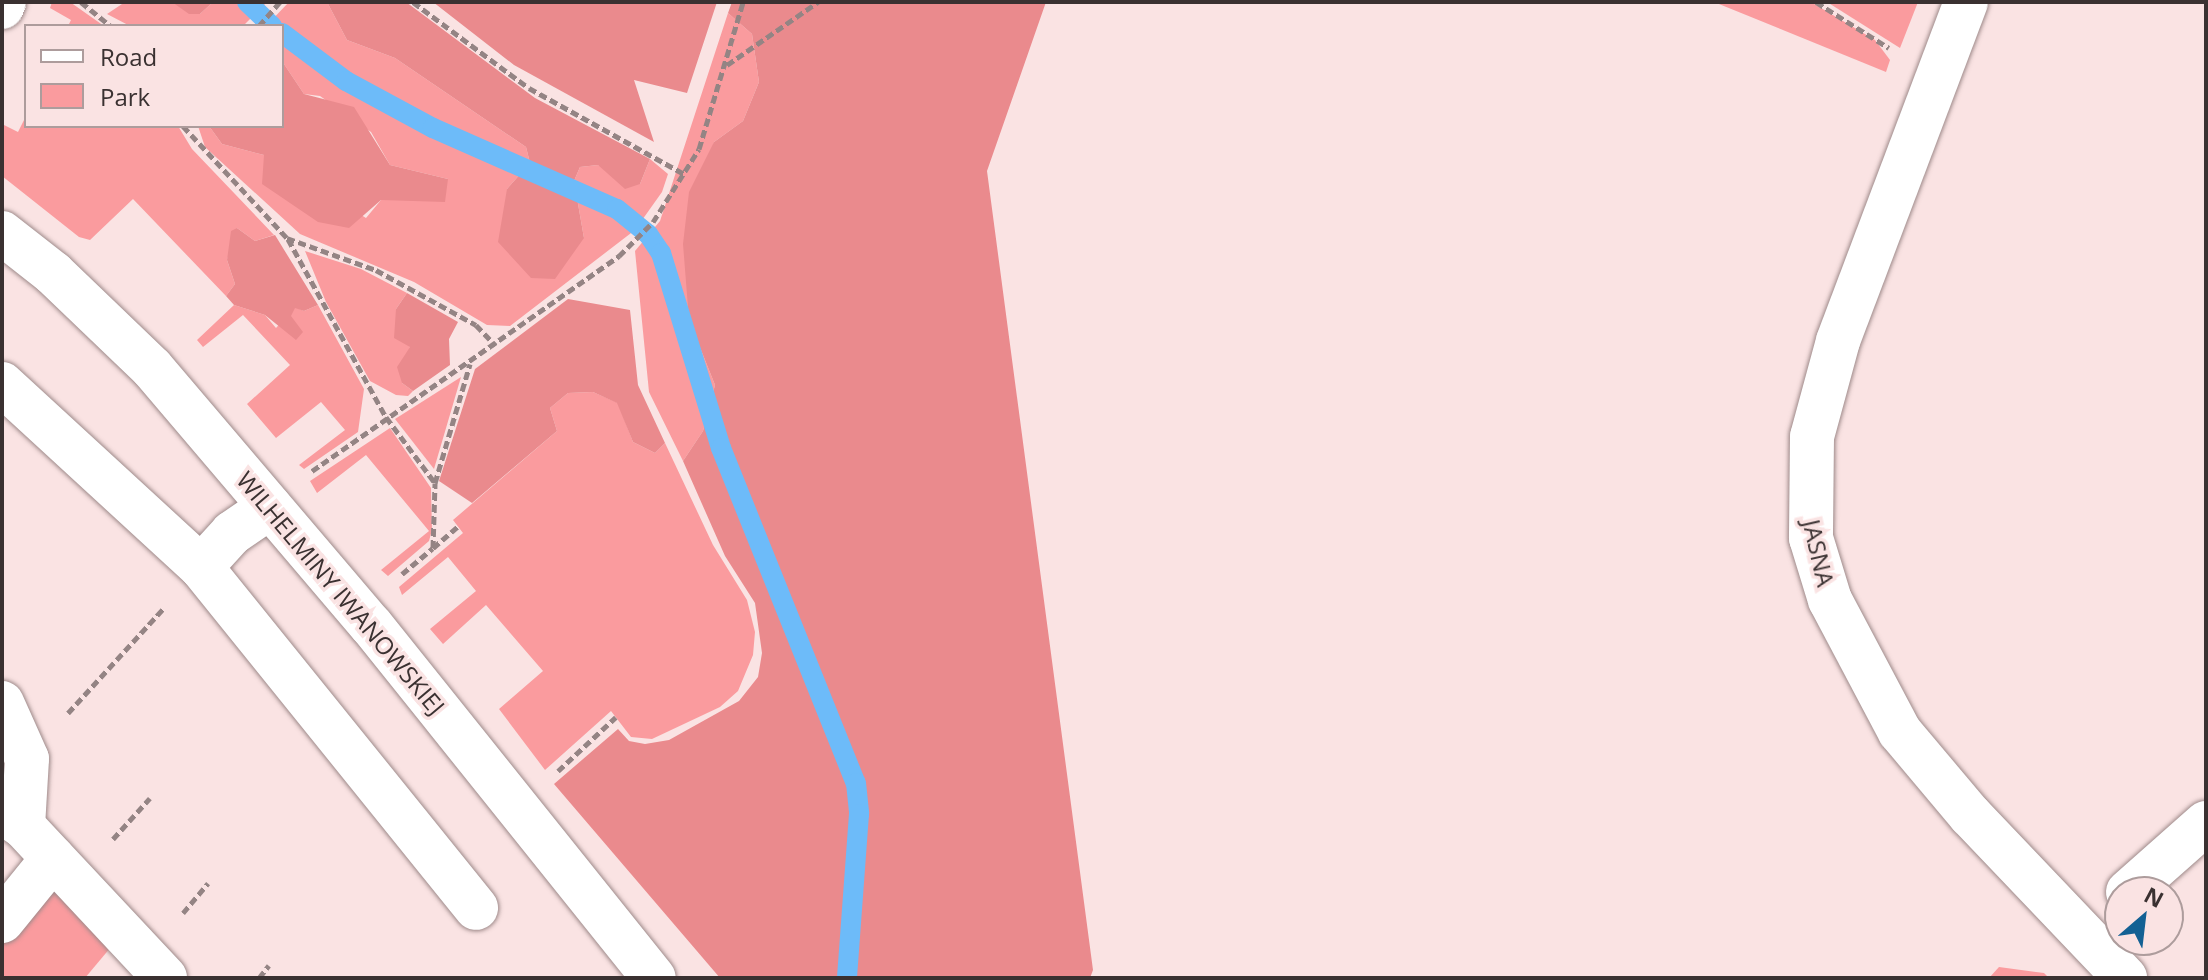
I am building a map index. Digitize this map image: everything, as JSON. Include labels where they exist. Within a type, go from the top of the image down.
[{"type":"street","name":"JASNA","points":[[1966,2],[1838,341],[1812,437],[1811,538],[1830,600],[1900,732],[2125,978]]},
{"type":"street","name":"WILHELMINY IWANOWSKIEJ","points":[[2,233],[53,273],[152,368],[371,625],[654,978]]},
{"type":"street","points":[[2,384],[201,567],[476,908]]},
{"type":"street","points":[[201,567],[232,533],[270,507]]},
{"type":"street","points":[[2,703],[27,759],[13,819],[165,978]]},
{"type":"street","points":[[2146,876],[2206,823]]},
{"type":"street","points":[[2,921],[53,858]]},
{"type":"street","points":[[2086,938],[2104,917]]},
{"type":"path","points":[[81,2],[108,24]]},
{"type":"path","points":[[261,24],[280,2]]},
{"type":"path","points":[[413,2],[529,88],[684,174]]},
{"type":"path","points":[[270,507],[386,417],[495,345],[637,239],[653,222],[699,149],[727,65],[743,2]]},
{"type":"path","points":[[727,65],[818,2]]},
{"type":"path","points":[[1816,2],[1894,51]]},
{"type":"path","points":[[185,128],[287,238],[386,417],[435,483]]},
{"type":"path","points":[[287,238],[376,270],[476,325],[495,345]]},
{"type":"path","points":[[433,548],[435,483],[470,363]]},
{"type":"path","points":[[398,578],[458,526]]},
{"type":"path","points":[[27,759],[201,567]]},
{"type":"path","points":[[553,775],[616,717]]},
{"type":"path","points":[[259,978],[269,965]]},
{"type":"green space","points":[[52,2],[70,2],[101,24],[69,24],[71,20],[50,8]]},
{"type":"green space","points":[[125,2],[172,2],[200,14],[213,2],[267,2],[245,24],[126,24],[107,14]]},
{"type":"green space","points":[[289,2],[327,2],[347,40],[395,58],[526,147],[530,163],[507,189],[584,238],[574,181],[580,167],[598,165],[640,184],[650,159],[668,174],[662,192],[635,230],[510,326],[487,325],[414,282],[300,234],[205,147],[199,128],[210,128],[222,144],[264,155],[366,218],[381,200],[448,179],[390,165],[371,132],[320,96],[304,94],[284,64],[284,24],[268,24]]},
{"type":"green space","points":[[1714,2],[1811,2],[1875,40],[1890,60],[1886,72]]},
{"type":"green space","points":[[1827,2],[1918,2],[1900,48]]},
{"type":"green space","points":[[728,13],[752,34],[759,82],[743,121],[714,142],[689,320],[715,385],[703,431],[683,461],[649,392],[635,251],[660,221]]},
{"type":"green space","points":[[24,120],[24,128],[179,128],[192,149],[274,235],[255,241],[237,228],[227,260],[235,284],[226,296],[133,199],[90,240],[79,237],[2,176],[2,124],[18,132]]},
{"type":"green space","points":[[305,251],[361,269],[407,293],[396,309],[410,347],[402,383],[413,391],[408,396],[396,395],[370,381],[326,302]]},
{"type":"green space","points":[[234,305],[265,315],[276,328],[295,307],[304,311],[318,305],[364,389],[358,432],[304,469],[299,465],[345,430],[321,402],[276,438],[247,404],[290,365],[243,315],[203,347],[197,340]]},
{"type":"green space","points":[[461,377],[434,469],[395,419]]},
{"type":"green space","points":[[593,392],[618,403],[633,442],[655,453],[665,443],[713,545],[747,600],[755,632],[753,655],[738,691],[720,707],[652,739],[631,737],[611,711],[545,770],[499,709],[543,671],[486,605],[443,644],[430,629],[476,591],[448,557],[402,595],[399,587],[463,533],[453,520],[557,431],[550,408],[568,393]]},
{"type":"green space","points":[[390,428],[431,488],[432,530],[429,541],[388,576],[381,570],[429,531],[366,455],[317,493],[310,481]]},
{"type":"green space","points":[[45,882],[111,947],[85,978],[2,978],[2,939]]},
{"type":"green space","points":[[1999,967],[2044,973],[2049,978],[1989,978]]},
{"type":"shaded area","points":[[172,2],[213,2],[200,14],[189,14]]},
{"type":"shaded area","points":[[327,2],[406,2],[535,98],[650,159],[640,184],[625,189],[598,165],[580,167],[574,181],[584,238],[555,279],[531,278],[498,242],[507,189],[530,163],[526,147],[395,58],[347,40]]},
{"type":"shaded area","points":[[433,2],[717,2],[687,93],[634,80],[654,142],[514,65]]},
{"type":"shaded area","points":[[732,2],[1046,2],[987,171],[1093,970],[1090,978],[720,978],[554,784],[618,729],[629,741],[645,744],[669,740],[739,701],[758,677],[762,653],[755,603],[725,556],[683,461],[703,431],[715,385],[689,320],[683,244],[689,192],[714,142],[743,121],[759,82],[752,34],[728,13]]},
{"type":"shaded area","points":[[284,64],[304,94],[354,107],[390,165],[448,179],[445,202],[381,200],[349,228],[318,222],[262,184],[264,155],[222,144],[210,128],[284,128]]},
{"type":"shaded area","points":[[237,228],[255,241],[275,235],[318,305],[304,311],[295,308],[291,316],[303,332],[296,340],[265,315],[234,305],[226,296],[235,284],[227,260],[231,231]]},
{"type":"shaded area","points":[[407,293],[458,322],[449,339],[450,365],[413,391],[402,383],[397,367],[410,347],[394,338],[396,309]]},
{"type":"shaded area","points":[[568,299],[630,310],[638,385],[665,443],[655,453],[633,442],[617,403],[593,392],[568,393],[550,408],[557,431],[472,503],[439,481],[475,369]]},
{"type":"waterway","points":[[247,2],[270,24]]},
{"type":"waterway","points":[[284,34],[346,81],[433,128],[617,209],[648,234],[661,253],[721,448],[856,783],[859,814],[847,978]]}]
